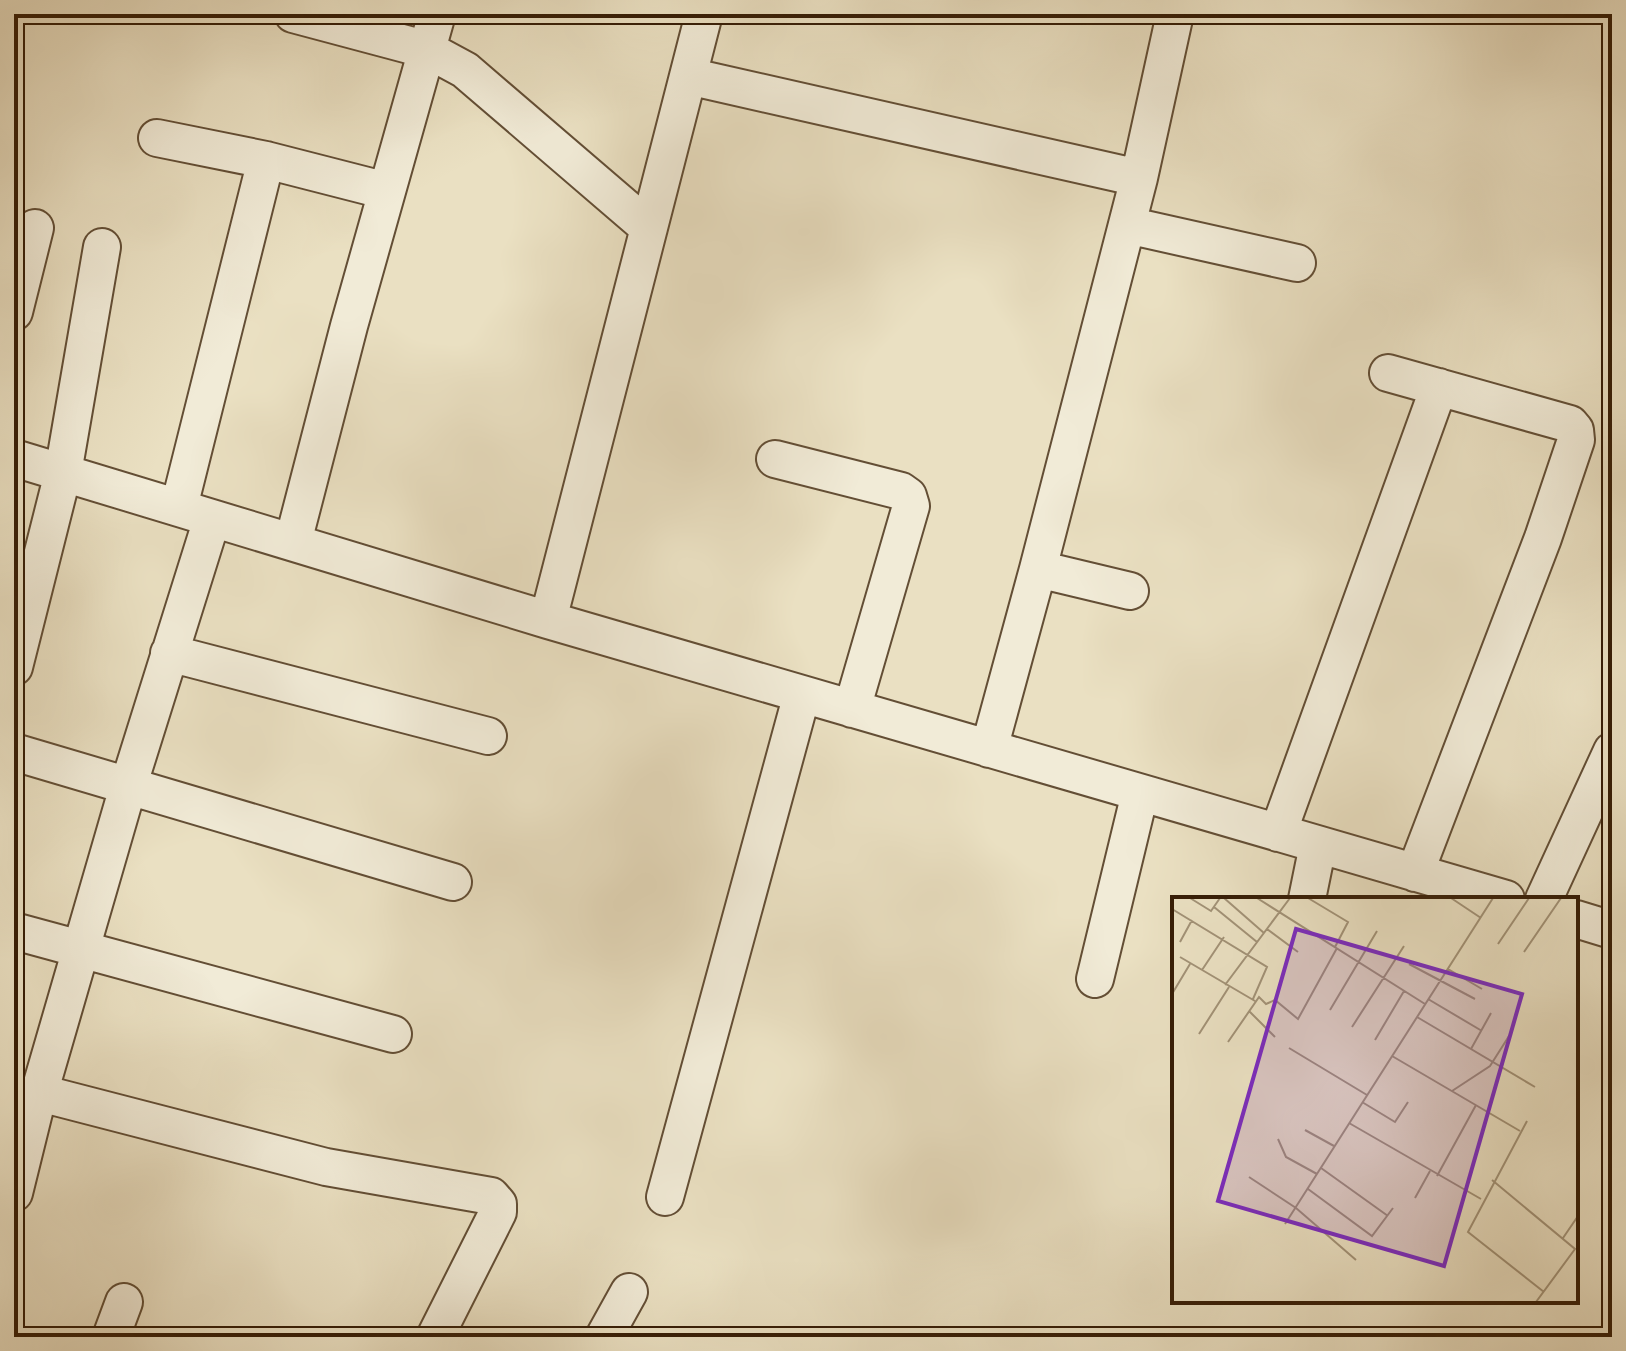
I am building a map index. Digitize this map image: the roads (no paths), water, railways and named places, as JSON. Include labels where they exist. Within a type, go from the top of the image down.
[{"type":"street","points":[[293,14],[428,50],[465,70],[649,228]]},
{"type":"street","points":[[293,542],[349,326],[437,14]]},
{"type":"street","points":[[548,620],[704,14]]},
{"type":"street","points":[[989,749],[1139,178],[1175,14]]},
{"type":"street","points":[[688,76],[1139,178]]},
{"type":"street","points":[[157,138],[266,160],[387,191]]},
{"type":"street","points":[[14,1193],[30,1098],[82,949],[169,653],[266,160]]},
{"type":"street","points":[[1127,225],[1297,263]]},
{"type":"street","points":[[14,312],[35,228]]},
{"type":"street","points":[[14,667],[63,473],[102,247]]},
{"type":"street","points":[[1388,373],[1570,424],[1575,430],[1576,440],[1543,538],[1415,873]]},
{"type":"street","points":[[1278,833],[1439,387]]},
{"type":"street","points":[[14,458],[548,620],[1499,897]]},
{"type":"street","points":[[775,459],[901,491],[908,496],[911,506],[852,709]]},
{"type":"street","points":[[1038,569],[1130,591]]},
{"type":"street","points":[[169,653],[488,736]]},
{"type":"street","points":[[665,1197],[802,694]]},
{"type":"street","points":[[1545,897],[1612,751]]},
{"type":"street","points":[[14,752],[453,882]]},
{"type":"street","points":[[1095,979],[1140,793]]},
{"type":"street","points":[[1307,897],[1318,845]]},
{"type":"street","points":[[1578,920],[1612,930]]},
{"type":"street","points":[[14,931],[393,1034]]},
{"type":"street","points":[[30,1098],[326,1167],[491,1196],[498,1204],[498,1212],[435,1337]]},
{"type":"street","points":[[604,1337],[629,1292]]},
{"type":"street","points":[[111,1337],[124,1302]]}]
